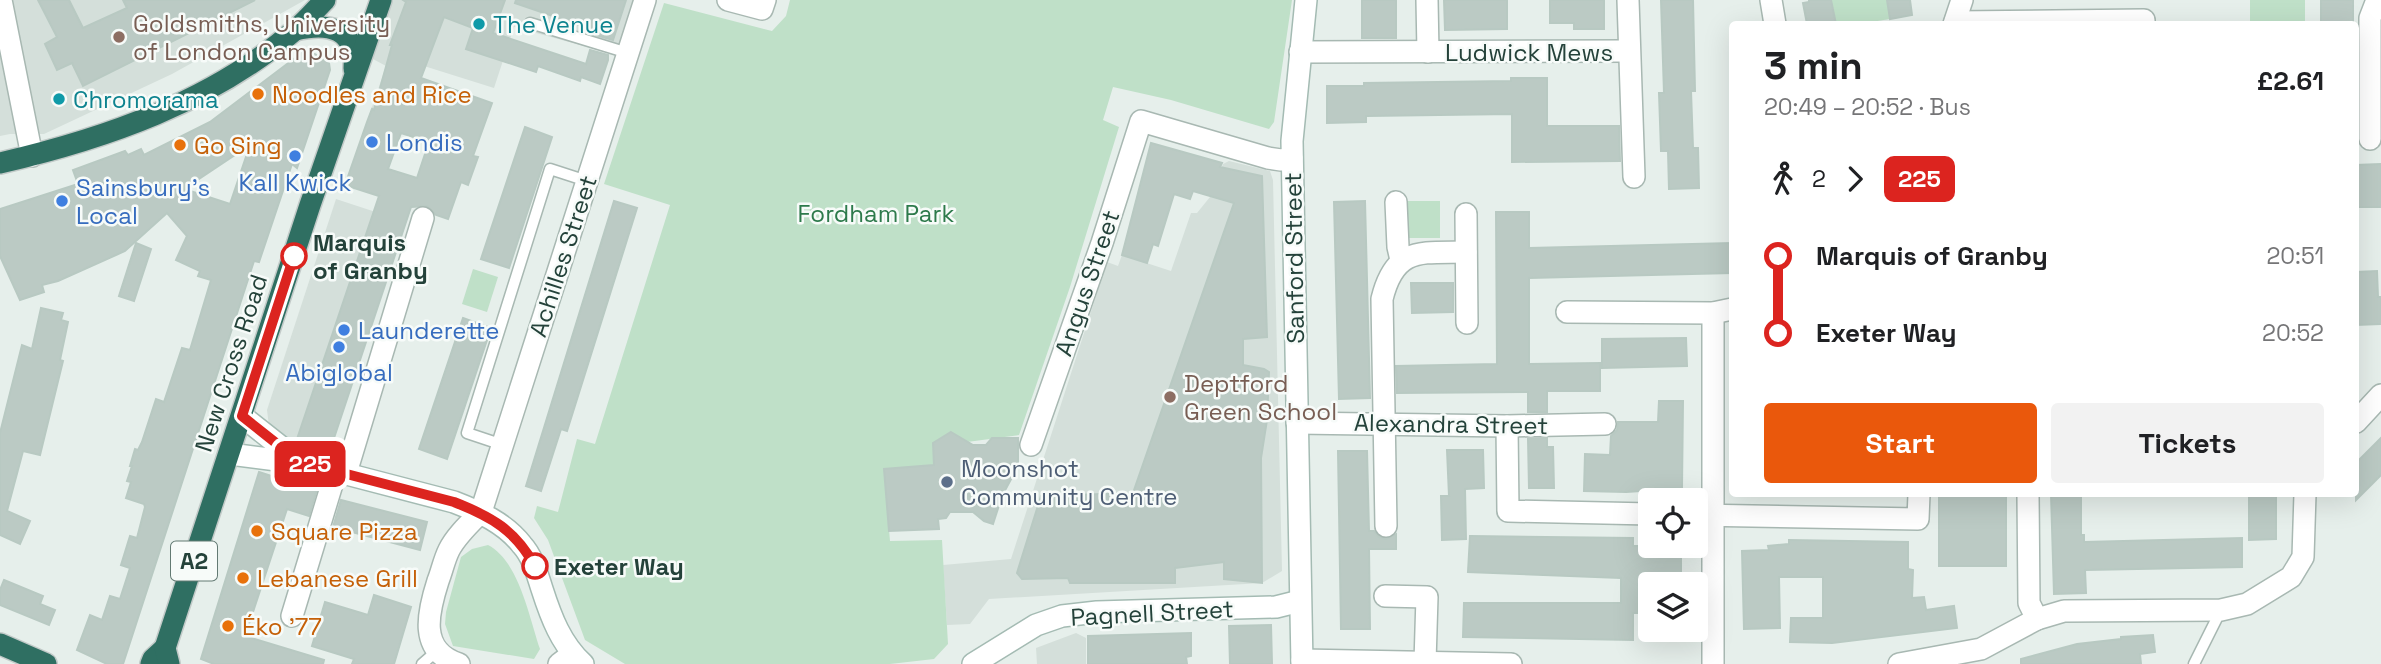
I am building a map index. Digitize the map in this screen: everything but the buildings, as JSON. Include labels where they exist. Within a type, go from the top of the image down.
[{"type":"highway","name":"A2","points":[[0,163],[113,131],[188,99],[234,73],[295,30],[325,0]]},
{"type":"highway","name":"New Cross Road","points":[[162,659],[354,73],[381,0]]},
{"type":"highway","name":"A2","points":[[295,30],[315,25],[337,30],[352,45],[354,73]]},
{"type":"highway","points":[[0,644],[46,664]]},
{"type":"street","points":[[1,0],[32,156]]},
{"type":"street","name":"Achilles Street","points":[[481,513],[645,0]]},
{"type":"street","points":[[729,0],[762,9],[765,0]]},
{"type":"street","name":"Sanford Street","points":[[1302,662],[1292,122],[1306,0]]},
{"type":"street","name":"Ludwick Mews","points":[[1427,0],[1429,52]]},
{"type":"street","name":"Ludwick Mews","points":[[1628,0],[1634,177]]},
{"type":"street","points":[[1771,0],[1774,21]]},
{"type":"street","points":[[2370,139],[2370,18],[2377,0]]},
{"type":"street","points":[[1958,10],[2144,21]]},
{"type":"street","name":"Ludwick Mews","points":[[1300,52],[1629,51]]},
{"type":"street","name":"Angus Street","points":[[1031,445],[1102,243],[1141,121],[1268,158],[1292,158]]},
{"type":"street","points":[[1396,202],[1401,260]]},
{"type":"street","points":[[1466,214],[1467,323]]},
{"type":"street","points":[[292,616],[423,218]]},
{"type":"street","points":[[1386,526],[1382,299],[1387,278],[1401,260],[1419,253],[1466,252]]},
{"type":"street","points":[[1567,312],[1723,311],[1707,488]]},
{"type":"street","points":[[2359,419],[2381,395]]},
{"type":"street","points":[[242,416],[281,447],[289,459]]},
{"type":"street","name":"Alexandra Street","points":[[1297,423],[1605,425]]},
{"type":"street","points":[[1507,426],[1507,511],[1638,514]]},
{"type":"street","points":[[230,454],[289,459],[454,502],[481,513],[511,533],[524,547],[535,566],[571,661]]},
{"type":"street","points":[[1708,515],[1918,519],[1919,497]]},
{"type":"street","points":[[2028,497],[2029,603],[2037,619]]},
{"type":"street","points":[[1899,664],[1982,657],[2037,619],[2064,611],[2221,610],[2247,604],[2291,578],[2303,557],[2305,497]]},
{"type":"street","points":[[459,664],[430,658],[429,609],[449,549],[463,530],[481,513]]},
{"type":"street","points":[[1707,558],[1713,664]]},
{"type":"street","points":[[1385,596],[1427,597],[1424,662]]},
{"type":"street","name":"Pagnell Street","points":[[973,664],[1036,625],[1062,616],[1097,612],[1276,607],[1300,601]]},
{"type":"street","points":[[1302,662],[1511,664]]},
{"type":"lane","points":[[530,23],[628,53]]},
{"type":"lane","points":[[503,445],[467,433],[509,296],[550,169],[587,181]]},
{"type":"lane","points":[[2194,664],[2221,610]]},
{"type":"shaded area","name":"Goldsmiths, University of London Campus","points":[[0,0],[305,0],[172,74],[44,134],[0,136]]},
{"type":"shaded area","points":[[375,0],[634,0],[617,55],[514,27],[494,88],[424,66],[387,172],[367,122],[386,66],[373,59],[386,8]]},
{"type":"shaded area","name":"Deptford Green School","points":[[1229,161],[1270,171],[1273,180],[1282,571],[1262,583],[989,599],[970,624],[947,625],[943,565],[1011,559],[1107,262],[1118,266],[1122,255],[1171,271],[1191,213],[1197,213],[1210,197],[1223,164]]},
{"type":"shaded area","points":[[336,199],[406,222],[329,453],[281,436],[269,426],[267,410]]},
{"type":"shaded area","points":[[1076,633],[1086,638],[1086,664],[1037,664],[1036,648]]},
{"type":"green space","name":"Fordham Park","points":[[790,0],[1292,0],[1274,122],[1269,129],[1171,100],[1113,87],[1103,120],[1119,127],[1070,287],[1019,435],[967,442],[950,432],[933,443],[934,465],[884,469],[890,541],[942,540],[948,644],[934,659],[890,664],[625,664],[585,640],[548,540],[534,518],[537,506],[558,512],[577,439],[595,444],[670,205],[604,184],[664,3],[772,31],[786,16]]},
{"type":"green space","points":[[1831,0],[1887,0],[1890,19],[1835,21]]},
{"type":"green space","points":[[2250,0],[2305,0],[2305,21],[2250,21]]},
{"type":"green space","points":[[1407,201],[1440,201],[1440,238],[1407,238]]},
{"type":"green space","points":[[473,269],[498,277],[487,312],[462,304]]},
{"type":"green space","points":[[488,545],[508,563],[522,591],[540,649],[534,659],[453,646],[445,624],[446,612],[461,557],[472,549]]},
{"type":"bus line","name":"225","points":[[294,256],[242,416],[281,447],[289,459],[454,502],[481,513],[511,533],[524,547],[535,566]]},
{"type":"place","name":"The Venue","points":[[479,24]]},
{"type":"place","name":"Goldsmiths, University of London Campus","points":[[119,37]]},
{"type":"place","name":"Noodles and Rice","points":[[258,94]]},
{"type":"place","name":"Chromorama","points":[[59,99]]},
{"type":"place","name":"Londis","points":[[372,142]]},
{"type":"place","name":"Go Sing","points":[[180,145]]},
{"type":"place","name":"Kall Kwick","points":[[295,156]]},
{"type":"place","name":"Sainsbury's Local","points":[[62,201]]},
{"type":"place","name":"Marquis of Granby","points":[[294,256]]},
{"type":"place","name":"Launderette","points":[[344,330]]},
{"type":"place","name":"Abiglobal","points":[[339,347]]},
{"type":"place","name":"Deptford Green School","points":[[1170,397]]},
{"type":"place","name":"Moonshot Community Centre","points":[[947,482]]},
{"type":"place","name":"Square Pizza","points":[[257,531]]},
{"type":"place","name":"Exeter Way","points":[[535,566]]},
{"type":"place","name":"Lebanese Grill","points":[[243,578]]},
{"type":"place","name":"Éko '77","points":[[228,626]]}]
